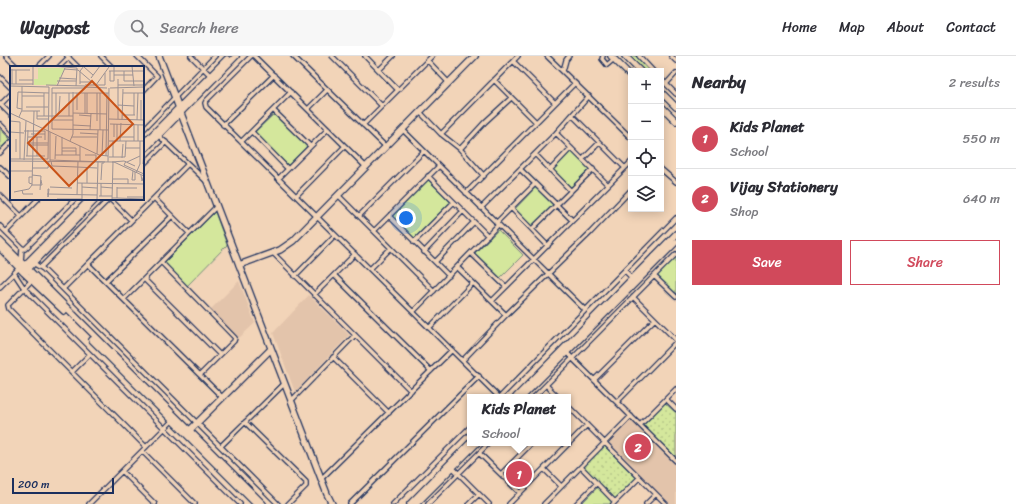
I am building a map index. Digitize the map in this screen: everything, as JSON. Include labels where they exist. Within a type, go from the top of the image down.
[{"type":"street","points":[[6,56],[16,66]]},
{"type":"street","points":[[39,66],[49,56]]},
{"type":"street","points":[[101,56],[111,66]]},
{"type":"street","points":[[137,56],[157,76],[144,90]]},
{"type":"street","points":[[159,56],[321,480],[332,504]]},
{"type":"street","points":[[191,56],[212,77]]},
{"type":"street","points":[[144,129],[215,56]]},
{"type":"street","points":[[144,143],[180,110],[230,56]]},
{"type":"street","points":[[212,77],[236,56]]},
{"type":"street","points":[[251,56],[206,100],[206,107],[497,394]]},
{"type":"street","points":[[254,56],[366,167]]},
{"type":"street","points":[[293,56],[386,147]]},
{"type":"street","points":[[332,56],[382,106]]},
{"type":"street","points":[[364,56],[398,90]]},
{"type":"street","points":[[379,70],[393,56]]},
{"type":"street","points":[[363,125],[432,56]]},
{"type":"street","points":[[239,266],[273,254],[287,246],[475,56]]},
{"type":"street","points":[[442,134],[518,56]]},
{"type":"street","points":[[547,56],[628,135]]},
{"type":"street","points":[[563,71],[566,60],[569,56]]},
{"type":"street","points":[[603,56],[602,59],[607,65],[612,58],[628,73]]},
{"type":"street","points":[[625,56],[637,68]]},
{"type":"street","points":[[639,56],[651,68]]},
{"type":"street","points":[[671,56],[676,61]]},
{"type":"street","points":[[60,66],[68,57],[77,66]]},
{"type":"street","points":[[428,61],[449,83]]},
{"type":"street","points":[[513,61],[555,103]]},
{"type":"street","points":[[676,74],[666,84],[676,94]]},
{"type":"street","points":[[223,125],[274,75]]},
{"type":"street","points":[[0,77],[10,87]]},
{"type":"street","points":[[494,80],[536,122]]},
{"type":"street","points":[[466,194],[575,83]]},
{"type":"street","points":[[308,109],[327,90]]},
{"type":"street","points":[[241,142],[291,92]]},
{"type":"street","points":[[10,95],[0,104],[10,114]]},
{"type":"street","points":[[664,95],[676,106]]},
{"type":"street","points":[[481,208],[556,133],[589,96]]},
{"type":"street","points":[[460,149],[485,122],[511,98]]},
{"type":"street","points":[[664,109],[676,121]]},
{"type":"street","points":[[273,110],[310,146]]},
{"type":"street","points":[[420,112],[442,134],[460,149],[484,176]]},
{"type":"street","points":[[572,115],[625,168]]},
{"type":"street","points":[[0,124],[10,134]]},
{"type":"street","points":[[144,150],[158,135],[161,129]]},
{"type":"street","points":[[278,179],[328,129]]},
{"type":"street","points":[[403,130],[466,194],[585,310]]},
{"type":"street","points":[[252,132],[288,169]]},
{"type":"street","points":[[556,133],[608,185]]},
{"type":"street","points":[[158,135],[209,184]]},
{"type":"street","points":[[144,164],[166,142]]},
{"type":"street","points":[[0,153],[10,143]]},
{"type":"street","points":[[583,159],[599,143]]},
{"type":"street","points":[[296,196],[345,146]]},
{"type":"street","points":[[550,170],[571,148]]},
{"type":"street","points":[[359,216],[424,151]]},
{"type":"street","points":[[535,154],[571,191]]},
{"type":"street","points":[[63,289],[188,164]]},
{"type":"street","points":[[492,301],[628,165]]},
{"type":"street","points":[[0,166],[8,174],[10,171]]},
{"type":"street","points":[[374,231],[439,166]]},
{"type":"street","points":[[520,169],[572,220]]},
{"type":"street","points":[[532,229],[593,169]]},
{"type":"street","points":[[664,171],[676,182]]},
{"type":"street","points":[[428,176],[488,236]]},
{"type":"street","points":[[413,312],[488,236],[511,208],[535,184]]},
{"type":"street","points":[[463,360],[628,193]]},
{"type":"street","points":[[0,195],[21,216]]},
{"type":"street","points":[[338,195],[434,291]]},
{"type":"street","points":[[154,198],[189,233]]},
{"type":"street","points":[[7,202],[10,199]]},
{"type":"street","points":[[6,232],[37,200]]},
{"type":"street","points":[[22,248],[27,248],[74,200]]},
{"type":"street","points":[[22,268],[89,200]]},
{"type":"street","points":[[0,287],[14,273],[33,263],[95,200]]},
{"type":"street","points":[[41,267],[109,200]]},
{"type":"street","points":[[111,200],[132,220]]},
{"type":"street","points":[[414,242],[454,202]]},
{"type":"street","points":[[124,299],[217,206]]},
{"type":"street","points":[[511,208],[548,246]]},
{"type":"street","points":[[424,252],[463,211]]},
{"type":"street","points":[[106,281],[172,216]]},
{"type":"street","points":[[389,216],[449,276]]},
{"type":"street","points":[[503,394],[676,218]]},
{"type":"street","points":[[435,262],[474,222]]},
{"type":"street","points":[[0,226],[22,248],[22,268]]},
{"type":"street","points":[[525,394],[676,234]]},
{"type":"street","points":[[295,276],[335,235]]},
{"type":"street","points":[[0,241],[22,268]]},
{"type":"street","points":[[519,394],[676,242]]},
{"type":"street","points":[[0,248],[263,504]]},
{"type":"street","points":[[370,269],[391,248]]},
{"type":"street","points":[[471,253],[506,287]]},
{"type":"street","points":[[273,254],[411,391]]},
{"type":"street","points":[[314,295],[355,254]]},
{"type":"street","points":[[537,394],[676,254]]},
{"type":"street","points":[[161,262],[234,335],[234,341],[200,375]]},
{"type":"street","points":[[33,263],[41,267],[198,422],[278,504]]},
{"type":"street","points":[[88,264],[222,398]]},
{"type":"street","points":[[458,267],[506,315]]},
{"type":"street","points":[[625,271],[633,279]]},
{"type":"street","points":[[14,273],[24,288],[240,504]]},
{"type":"street","points":[[334,275],[431,371]]},
{"type":"street","points":[[654,276],[676,297]]},
{"type":"street","points":[[33,279],[8,305],[9,309],[146,447]]},
{"type":"street","points":[[33,279],[69,311],[256,504]]},
{"type":"street","points":[[144,279],[220,355]]},
{"type":"street","points":[[429,328],[473,283]]},
{"type":"street","points":[[617,402],[676,341],[634,297]]},
{"type":"street","points":[[69,311],[77,303]]},
{"type":"street","points":[[594,380],[655,319]]},
{"type":"street","points":[[291,401],[355,336]]},
{"type":"street","points":[[189,431],[271,349]]},
{"type":"street","points":[[321,480],[452,350]]},
{"type":"street","points":[[565,351],[676,461]]},
{"type":"street","points":[[72,372],[90,354]]},
{"type":"street","points":[[333,358],[389,413]]},
{"type":"street","points":[[350,504],[479,376]]},
{"type":"street","points":[[221,446],[284,384]]},
{"type":"street","points":[[546,385],[555,394]]},
{"type":"street","points":[[640,425],[676,389]]},
{"type":"street","points":[[666,399],[676,409]]},
{"type":"street","points":[[571,409],[666,504]]},
{"type":"street","points":[[544,504],[630,416]]},
{"type":"street","points":[[89,504],[174,419]]},
{"type":"street","points":[[245,422],[306,482],[306,486],[288,504]]},
{"type":"street","points":[[571,441],[587,425]]},
{"type":"street","points":[[393,504],[467,430]]},
{"type":"street","points":[[416,504],[468,446]]},
{"type":"street","points":[[410,504],[474,446]]},
{"type":"street","points":[[428,504],[486,446]]},
{"type":"street","points":[[501,474],[529,446]]},
{"type":"street","points":[[509,504],[566,446]]},
{"type":"street","points":[[142,451],[192,503]]},
{"type":"street","points":[[480,453],[520,493]]},
{"type":"street","points":[[451,466],[489,504]]},
{"type":"street","points":[[581,467],[614,503],[639,478]]},
{"type":"street","points":[[544,469],[561,486]]},
{"type":"street","points":[[122,471],[155,504]]},
{"type":"street","points":[[576,504],[597,483]]},
{"type":"street","points":[[469,504],[479,494]]},
{"type":"street","points":[[646,504],[656,494]]},
{"type":"shaded area","points":[[239,281],[255,323],[239,338],[210,310]]},
{"type":"shaded area","points":[[309,295],[349,335],[295,392],[273,333]]},
{"type":"shaded area","points":[[630,419],[676,465],[676,504],[666,504],[606,444]]},
{"type":"green space","points":[[629,56],[636,56],[648,68],[641,68]]},
{"type":"green space","points":[[274,114],[307,146],[288,165],[255,132]]},
{"type":"green space","points":[[0,129],[10,139],[0,149]]},
{"type":"green space","points":[[571,151],[589,169],[571,187],[553,170]]},
{"type":"green space","points":[[428,180],[450,202],[414,238],[392,217]]},
{"type":"green space","points":[[536,187],[554,204],[532,226],[515,209]]},
{"type":"green space","points":[[215,212],[227,245],[187,286],[164,263]]},
{"type":"green space","points":[[498,230],[523,255],[499,279],[474,254]]},
{"type":"green space","points":[[676,254],[676,297],[654,276]]},
{"type":"green space","points":[[665,403],[676,413],[675,456],[643,426]]},
{"type":"green space","points":[[604,446],[636,478],[615,499],[583,467]]},
{"type":"green space","points":[[598,487],[614,502],[612,504],[581,504]]},
{"type":"place","name":"Vijay Stationery","points":[[638,447]]},
{"type":"place","name":"Kids Planet","points":[[519,474]]}]
